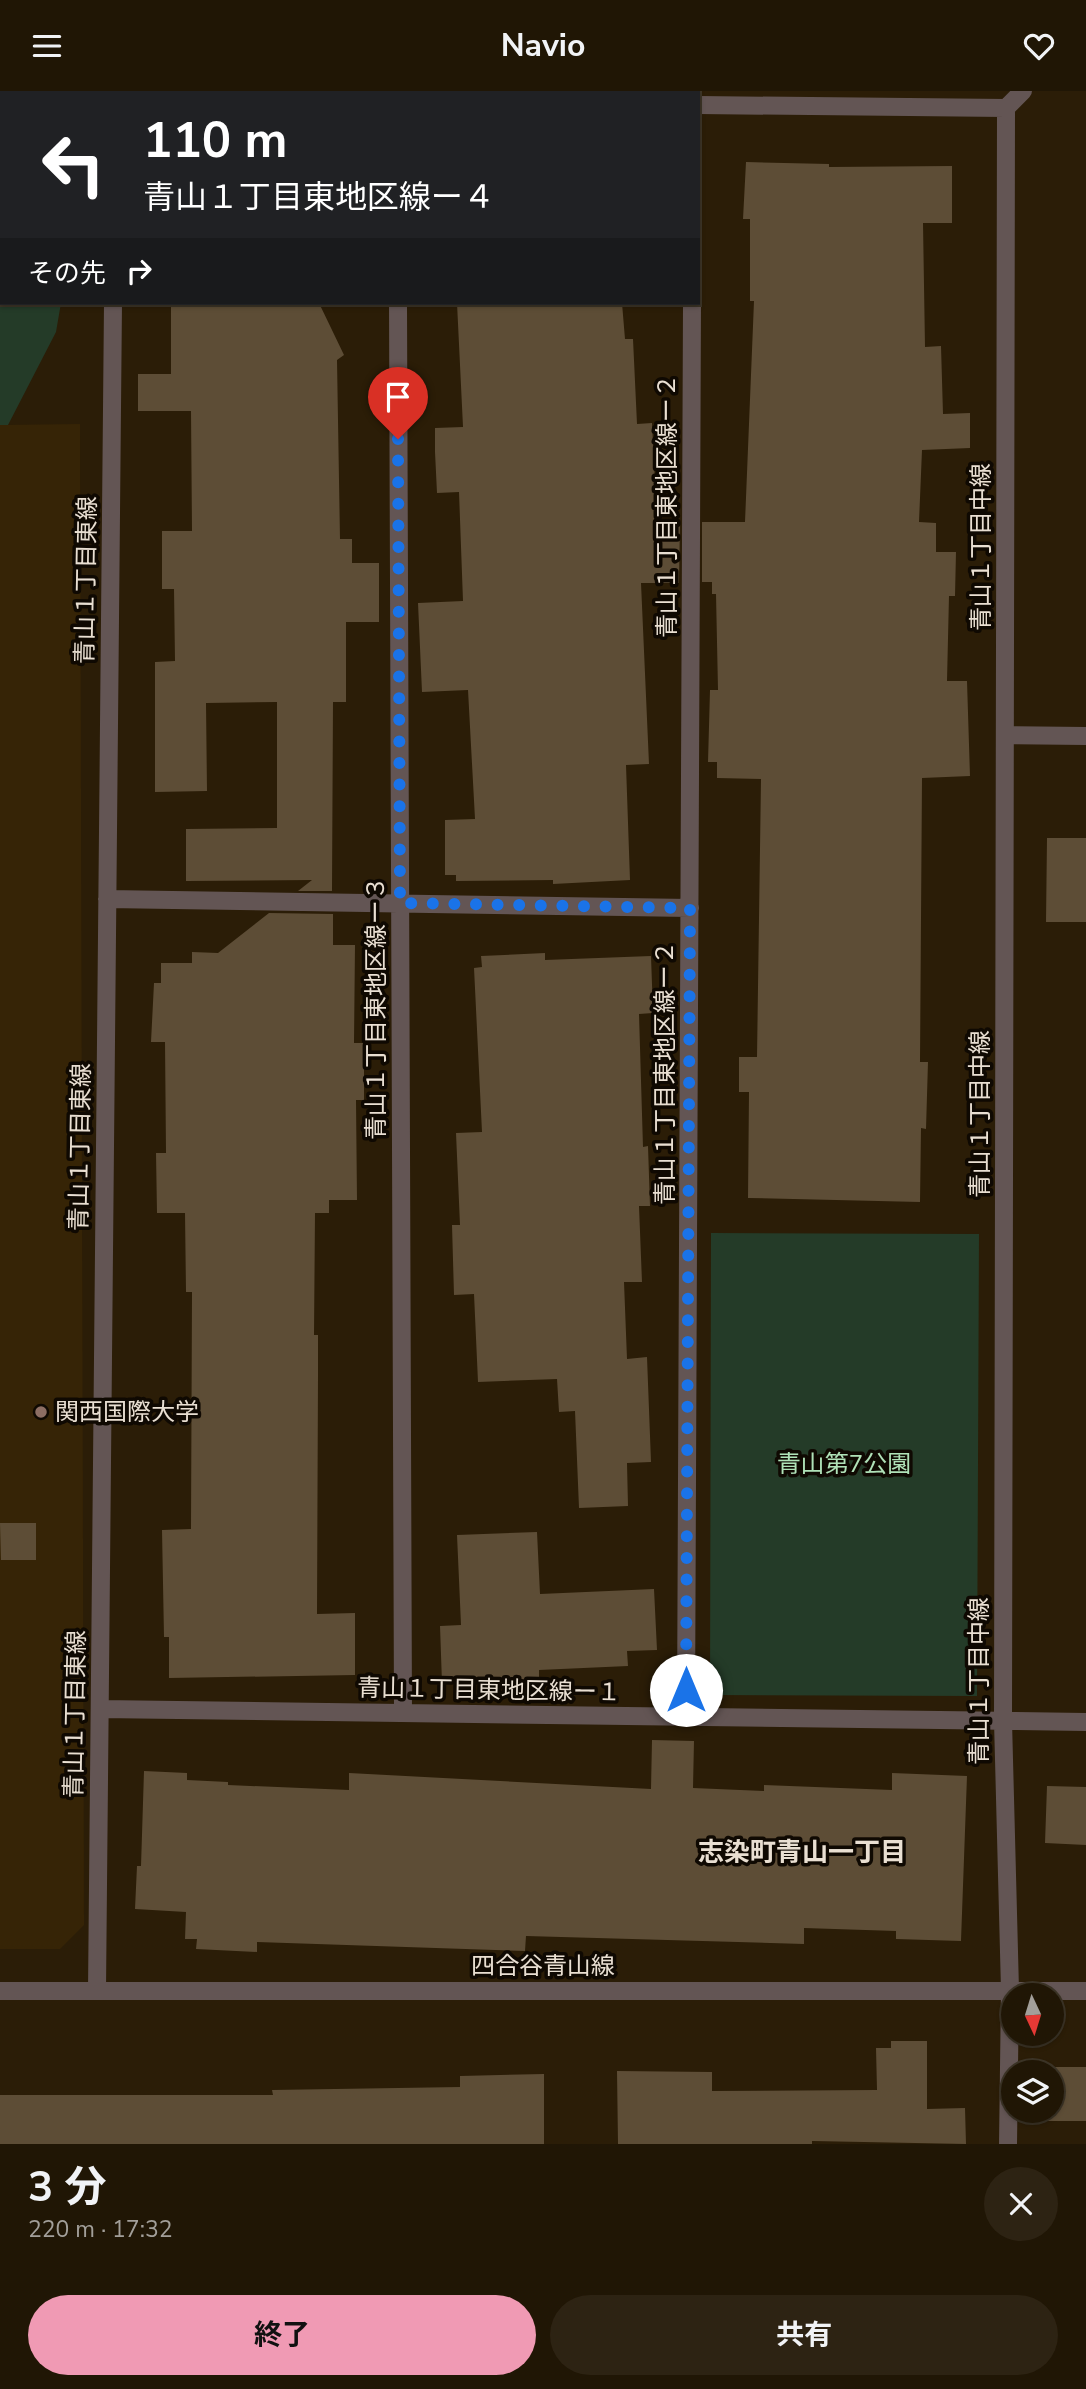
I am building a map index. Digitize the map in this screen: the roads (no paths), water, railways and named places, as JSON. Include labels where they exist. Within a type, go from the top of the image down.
[{"type":"street","points":[[700,105],[1006,108],[1023,91]]},
{"type":"street","name":"青山１丁目中線","points":[[1006,108],[1003,1721],[1010,1983]]},
{"type":"street","name":"青山１丁目東線","points":[[97,1991],[113,305]]},
{"type":"street","name":"青山１丁目東地区線ー３","points":[[398,305],[403,1713]]},
{"type":"street","name":"青山１丁目東地区線ー２","points":[[686,1717],[692,305]]},
{"type":"street","points":[[1005,735],[1086,736]]},
{"type":"street","points":[[107,899],[690,908]]},
{"type":"street","name":"青山１丁目東地区線ー１","points":[[100,1709],[1086,1722]]},
{"type":"street","name":"四合谷青山線","points":[[0,1991],[1001,1990]]},
{"type":"street","name":"四合谷青山線","points":[[1064,1991],[1086,1991]]},
{"type":"street","name":"青山１丁目中線","points":[[1008,2144],[1009,2046]]},
{"type":"place","name":"関西国際大学","points":[[41,1412]]},
{"type":"district","name":"志染町青山一丁目","points":[[802,1852]]},
{"type":"park label","name":"青山第7公園","points":[[844,1464]]}]
